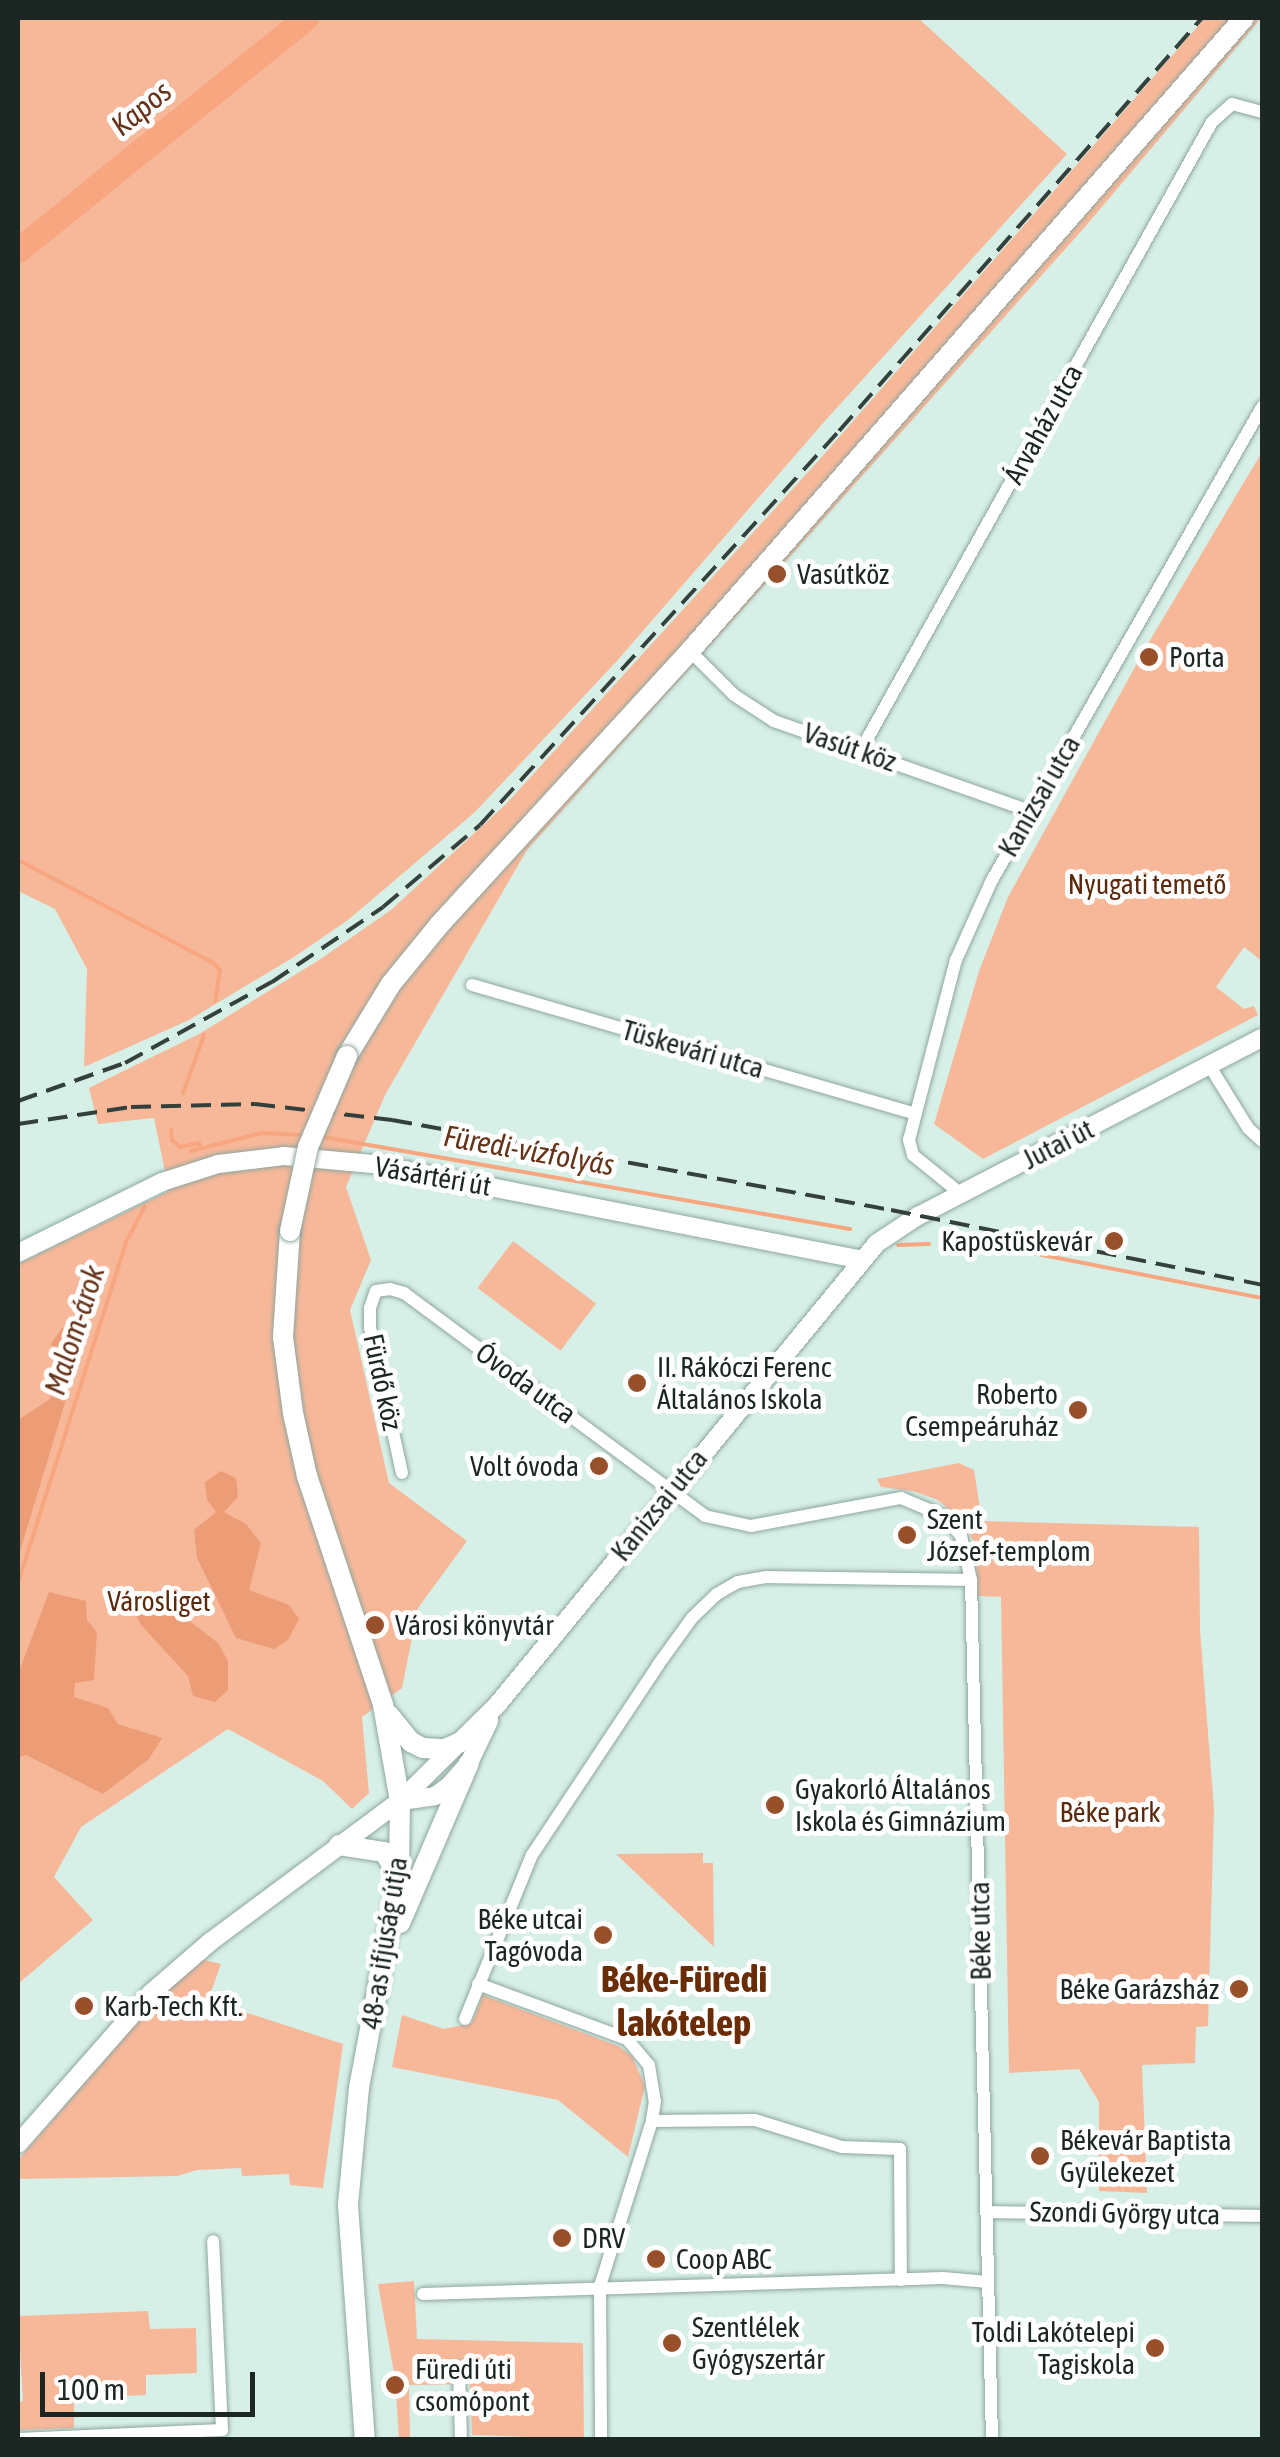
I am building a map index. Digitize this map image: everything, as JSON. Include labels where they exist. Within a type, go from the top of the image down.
[{"type":"main road","name":"48-as ifjúság útja","points":[[365,2437],[348,2205],[351,2145],[398,1874],[400,1801],[383,1704],[313,1494],[292,1413],[283,1337],[290,1232],[308,1147],[347,1056],[391,984],[440,924],[690,651],[1244,18]]},
{"type":"main road","points":[[383,1704],[410,1742],[436,1750],[461,1742]]},
{"type":"main road","points":[[377,1991],[433,1838],[469,1763]]},
{"type":"main road","points":[[339,1845],[384,1852],[398,1874]]},
{"type":"street","name":"Árvaház utca","points":[[861,750],[1212,122],[1232,104],[1262,112]]},
{"type":"street","name":"Kanizsai utca","points":[[960,1194],[913,1155],[908,1140],[956,960],[990,882],[1262,407]]},
{"type":"street","name":"Vasút köz","points":[[690,651],[752,711],[1030,811]]},
{"type":"street","name":"Tüskevári utca","points":[[472,985],[914,1113]]},
{"type":"street","name":"Jutai út","points":[[861,1260],[893,1230],[1262,1038]]},
{"type":"street","points":[[1209,1065],[1248,1128],[1262,1141]]},
{"type":"street","name":"Vásártéri út","points":[[18,1254],[162,1182],[218,1164],[284,1156],[374,1164],[861,1260]]},
{"type":"street","name":"Kanizsai utca","points":[[18,2144],[151,1993],[210,1942],[400,1801],[497,1705],[861,1260]]},
{"type":"street","name":"Óvoda utca","points":[[376,1292],[404,1293],[672,1489]]},
{"type":"street","name":"Fürdő köz","points":[[376,1292],[370,1308],[370,1328],[402,1472]]},
{"type":"street","name":"Béke utca","points":[[672,1489],[705,1516],[733,1526],[778,1523],[874,1500],[902,1498],[925,1504],[946,1516],[961,1536],[971,1580],[992,2440]]},
{"type":"street","points":[[465,2018],[532,1855],[658,1665],[692,1618],[717,1594],[738,1582],[766,1577],[971,1580]]},
{"type":"street","name":"Kanizsai utca","points":[[400,1801],[435,1796],[469,1763],[497,1705]]},
{"type":"street","points":[[478,1984],[627,2039],[650,2064],[655,2101],[652,2121],[600,2286],[601,2440]]},
{"type":"street","points":[[652,2121],[755,2120],[842,2146],[900,2149],[901,2280]]},
{"type":"street","name":"Szondi György utca","points":[[987,2212],[1262,2216]]},
{"type":"street","points":[[18,2438],[200,2436],[222,2430],[213,2241]]},
{"type":"street","points":[[423,2294],[600,2286],[988,2282]]},
{"type":"street","points":[[460,2368],[461,2440]]},
{"type":"green space","points":[[18,18],[918,18],[1067,154],[824,422],[616,662],[475,812],[348,920],[294,957],[189,1020],[84,1067],[87,969],[55,909],[18,891]]},
{"type":"green space","name":"Városliget","points":[[1205,18],[1261,18],[1085,227],[527,850],[385,1095],[346,1187],[371,1260],[350,1310],[389,1483],[467,1541],[418,1608],[402,1688],[362,1717],[369,1793],[352,1809],[323,1781],[228,1729],[81,1827],[54,1877],[93,1920],[18,1984],[18,1264],[169,1191],[154,1118],[98,1124],[89,1088],[199,1034],[319,960],[391,910],[506,804],[820,459]]},
{"type":"green space","name":"Nyugati temető","points":[[1262,452],[1262,961],[1244,947],[1216,987],[1244,1009],[1254,1006],[1258,1015],[983,1159],[934,1124],[979,971],[1008,897],[1146,647]]},
{"type":"green space","points":[[513,1241],[596,1304],[561,1351],[477,1288]]},
{"type":"green space","points":[[73,1327],[84,1340],[18,1558],[18,1420],[50,1399],[61,1360],[51,1344],[62,1328]]},
{"type":"green space","name":"Béke park","points":[[959,1463],[974,1470],[982,1521],[1199,1527],[1200,1630],[1214,1809],[1208,2026],[1196,2027],[1195,2063],[1142,2065],[1147,2193],[1099,2191],[1099,2102],[1079,2069],[1009,2073],[1001,1597],[978,1596],[975,1543],[961,1520],[938,1500],[913,1491],[881,1487],[877,1479]]},
{"type":"green space","points":[[221,1471],[236,1478],[238,1497],[224,1512],[246,1524],[261,1543],[249,1590],[289,1605],[299,1619],[288,1640],[274,1649],[236,1638],[197,1558],[194,1530],[216,1512],[207,1500],[205,1482]]},
{"type":"green space","points":[[49,1592],[86,1601],[87,1620],[97,1632],[94,1680],[75,1683],[74,1697],[108,1708],[118,1724],[162,1738],[149,1759],[103,1794],[26,1755],[18,1758],[18,1674]]},
{"type":"green space","name":"Városliget","points":[[161,1599],[218,1643],[228,1661],[228,1690],[215,1702],[193,1696],[188,1676],[141,1625],[136,1615],[143,1600]]},
{"type":"green space","points":[[703,1853],[703,1863],[713,1863],[714,1947],[616,1854]]},
{"type":"green space","points":[[200,1959],[221,1964],[208,2000],[343,2044],[323,2188],[290,2185],[289,2174],[242,2176],[241,2168],[197,2170],[177,2176],[18,2179],[18,2160],[159,1997]]},
{"type":"green space","points":[[483,1995],[618,2046],[632,2056],[645,2086],[628,2157],[558,2100],[392,2067],[402,2015],[444,2029],[472,2023]]},
{"type":"green space","points":[[414,2281],[417,2339],[583,2343],[584,2439],[472,2435],[470,2384],[409,2385],[410,2439],[399,2439],[395,2378],[378,2284]]},
{"type":"green space","points":[[148,2311],[150,2329],[196,2328],[197,2373],[146,2375],[146,2395],[74,2398],[74,2428],[18,2430],[18,2402],[23,2401],[18,2316]]},
{"type":"waterway","name":"Kapos","points":[[18,250],[306,18]]},
{"type":"waterway","points":[[18,860],[213,963],[220,970],[215,1001]]},
{"type":"waterway","points":[[183,1093],[204,1035]]},
{"type":"waterway","points":[[171,1130],[172,1140],[180,1147],[199,1143],[201,1148]]},
{"type":"waterway","name":"Füredi-vízfolyás","points":[[191,1151],[261,1133],[303,1135]]},
{"type":"waterway","name":"Füredi-vízfolyás","points":[[323,1137],[850,1229]]},
{"type":"waterway","name":"Malom-árok","points":[[18,1583],[126,1242],[145,1207]]},
{"type":"waterway","name":"Füredi-vízfolyás","points":[[961,1239],[1262,1298]]},
{"type":"waterway","name":"Füredi-vízfolyás","points":[[898,1245],[929,1244]]},
{"type":"railway","points":[[18,1101],[125,1063],[272,982],[383,907],[480,825],[839,431],[1202,18]]},
{"type":"railway","points":[[18,1124],[131,1107],[255,1104],[392,1120],[891,1210],[1262,1285]]},
{"type":"place","name":"Vasútköz","points":[[777,574]]},
{"type":"place","name":"Porta","points":[[1149,657]]},
{"type":"place","name":"Kapostüskevár","points":[[1114,1241]]},
{"type":"place","name":"II. Rákóczi Ferenc Általános Iskola","points":[[637,1383]]},
{"type":"place","name":"Roberto Csempeáruház","points":[[1078,1410]]},
{"type":"place","name":"Volt óvoda","points":[[599,1466]]},
{"type":"place","name":"Szent József-templom","points":[[907,1535]]},
{"type":"place","name":"Városi könyvtár","points":[[375,1625]]},
{"type":"place","name":"Gyakorló Általános Iskola és Gimnázium","points":[[775,1805]]},
{"type":"place","name":"Béke utcai Tagóvoda","points":[[603,1935]]},
{"type":"place","name":"Béke Garázsház","points":[[1239,1989]]},
{"type":"place","name":"Karb-Tech Kft.","points":[[84,2006]]},
{"type":"place","name":"Békevár Baptista Gyülekezet","points":[[1040,2156]]},
{"type":"place","name":"DRV","points":[[562,2238]]},
{"type":"place","name":"Coop ABC","points":[[656,2259]]},
{"type":"place","name":"Szentlélek Gyógyszertár","points":[[672,2343]]},
{"type":"place","name":"Toldi Lakótelepi Tagiskola","points":[[1155,2348]]},
{"type":"place","name":"Füredi úti csomópont","points":[[395,2385]]},
{"type":"district","name":"Béke-Füredi lakótelep","points":[[684,2001]]}]
